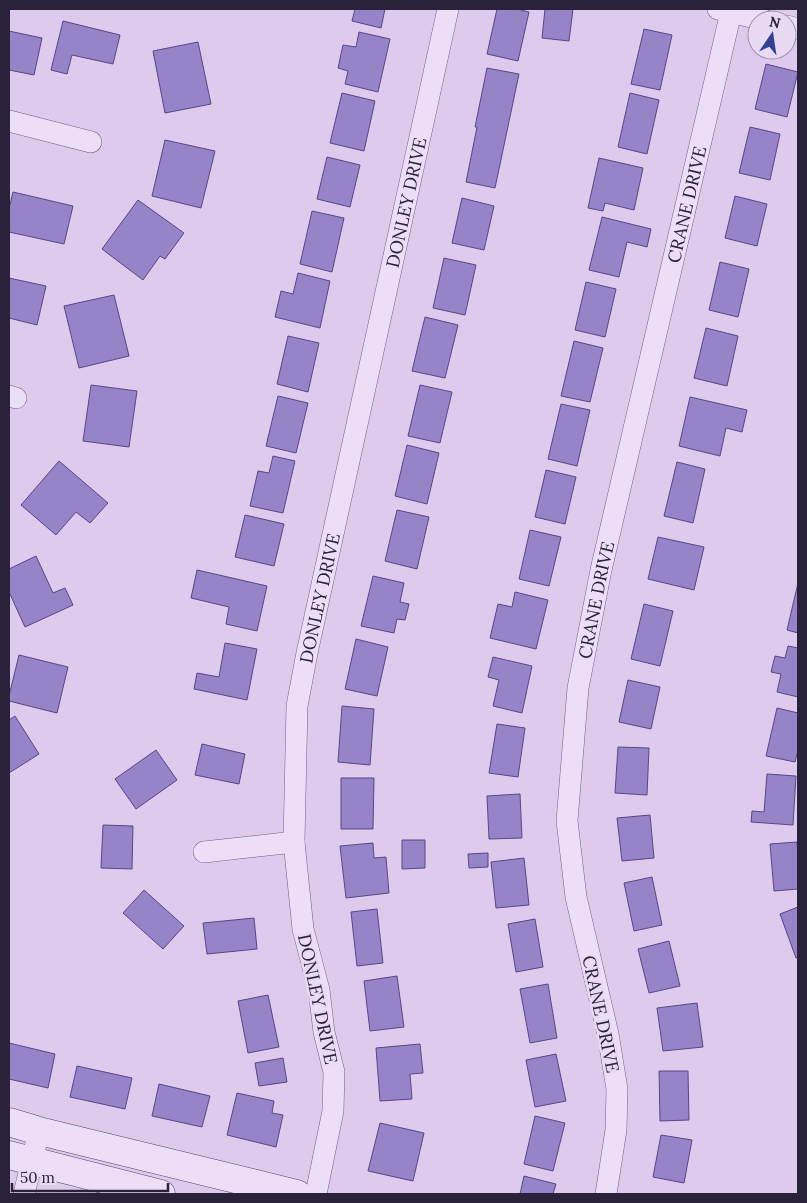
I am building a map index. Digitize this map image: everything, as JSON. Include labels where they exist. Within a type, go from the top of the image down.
[{"type":"main road","points":[[9,1122],[298,1194]]},
{"type":"main road","points":[[20,1158],[161,1194]]},
{"type":"street","name":"DONLEY DRIVE","points":[[316,1194],[333,1112],[334,1072],[324,1032],[319,990],[303,928],[294,842],[297,706],[448,9]]},
{"type":"street","points":[[724,10],[747,16]]},
{"type":"street","name":"CRANE DRIVE","points":[[606,1194],[616,1130],[617,1089],[608,1034],[576,897],[567,821],[578,688],[601,570],[724,10]]},
{"type":"street","points":[[9,121],[91,142]]},
{"type":"street","points":[[204,852],[294,842]]},
{"type":"street","points":[[24,1194],[20,1158],[40,1131]]},
{"type":"building","points":[[355,9],[385,9],[381,28],[352,21]]},
{"type":"building","points":[[497,9],[517,9],[529,12],[518,61],[487,54]]},
{"type":"building","points":[[545,9],[573,9],[569,41],[542,38]]},
{"type":"building","points":[[63,21],[120,35],[113,64],[72,55],[67,74],[51,70]]},
{"type":"building","points":[[644,29],[672,35],[660,90],[631,84]]},
{"type":"building","points":[[9,31],[42,38],[34,75],[9,70]]},
{"type":"building","points":[[359,32],[390,39],[378,92],[345,84],[348,71],[338,68],[343,45],[356,47]]},
{"type":"building","points":[[198,42],[211,104],[165,113],[153,51]]},
{"type":"building","points":[[766,64],[798,72],[787,117],[755,109]]},
{"type":"building","points":[[487,68],[519,74],[495,188],[466,182]]},
{"type":"building","points":[[342,93],[375,101],[364,151],[330,143]]},
{"type":"building","points":[[630,93],[659,100],[647,154],[618,147]]},
{"type":"building","points":[[750,127],[780,134],[770,180],[739,173]]},
{"type":"building","points":[[165,140],[215,151],[201,208],[152,196]]},
{"type":"building","points":[[327,157],[360,165],[350,207],[317,199]]},
{"type":"building","points":[[599,158],[643,168],[634,210],[605,203],[603,211],[588,208]]},
{"type":"building","points":[[13,192],[73,206],[64,244],[9,232],[9,209]]},
{"type":"building","points":[[735,196],[767,204],[757,246],[725,238]]},
{"type":"building","points":[[462,198],[494,206],[484,250],[452,243]]},
{"type":"building","points":[[138,200],[184,233],[165,259],[160,256],[143,280],[102,249]]},
{"type":"building","points":[[312,211],[344,218],[332,272],[300,264]]},
{"type":"building","points":[[602,217],[651,229],[647,247],[627,242],[619,277],[589,270]]},
{"type":"building","points":[[444,258],[476,265],[465,315],[433,308]]},
{"type":"building","points":[[720,262],[749,269],[738,317],[709,310]]},
{"type":"building","points":[[298,273],[330,281],[320,328],[275,317],[281,291],[293,294]]},
{"type":"building","points":[[9,278],[46,286],[37,325],[9,318]]},
{"type":"building","points":[[586,282],[616,289],[605,337],[575,330]]},
{"type":"building","points":[[114,295],[129,356],[79,368],[64,306]]},
{"type":"building","points":[[425,317],[458,325],[445,378],[412,371]]},
{"type":"building","points":[[706,328],[738,336],[727,386],[694,378]]},
{"type":"building","points":[[288,336],[319,343],[308,392],[277,384]]},
{"type":"building","points":[[574,341],[603,348],[590,402],[561,396]]},
{"type":"building","points":[[91,385],[137,391],[129,447],[83,441]]},
{"type":"building","points":[[420,385],[452,392],[440,443],[408,436]]},
{"type":"building","points":[[278,396],[308,403],[296,453],[266,446]]},
{"type":"building","points":[[690,397],[747,410],[742,432],[726,428],[720,456],[679,446]]},
{"type":"building","points":[[561,404],[590,410],[577,466],[548,459]]},
{"type":"building","points":[[407,445],[439,453],[427,504],[395,496]]},
{"type":"building","points":[[273,456],[295,461],[283,513],[250,506],[258,471],[269,473]]},
{"type":"building","points":[[59,461],[108,503],[90,523],[76,512],[56,535],[21,505]]},
{"type":"building","points":[[677,462],[705,469],[693,523],[664,516]]},
{"type":"building","points":[[546,470],[576,477],[565,524],[535,517]]},
{"type":"building","points":[[397,510],[429,517],[417,569],[385,561]]},
{"type":"building","points":[[245,515],[284,524],[274,566],[235,557]]},
{"type":"building","points":[[530,530],[561,537],[549,586],[519,579]]},
{"type":"building","points":[[658,537],[704,547],[694,590],[648,579]]},
{"type":"building","points":[[36,556],[53,593],[65,588],[73,605],[25,627],[9,592],[9,569]]},
{"type":"building","points":[[197,570],[267,586],[257,631],[226,624],[229,607],[191,598]]},
{"type":"building","points":[[373,576],[404,583],[400,602],[409,604],[405,620],[397,619],[394,633],[361,626]]},
{"type":"building","points":[[798,583],[798,633],[787,630]]},
{"type":"building","points":[[515,592],[548,600],[536,649],[490,638],[498,604],[512,607]]},
{"type":"building","points":[[644,604],[673,611],[660,666],[631,659]]},
{"type":"building","points":[[356,639],[388,647],[377,696],[345,689]]},
{"type":"building","points":[[225,643],[257,649],[247,700],[194,689],[197,673],[219,677]]},
{"type":"building","points":[[788,646],[798,648],[798,697],[777,692],[781,674],[771,672],[775,656],[785,658]]},
{"type":"building","points":[[19,655],[68,667],[57,713],[9,701]]},
{"type":"building","points":[[493,657],[532,666],[522,713],[493,706],[499,680],[488,677]]},
{"type":"building","points":[[628,680],[660,687],[651,729],[619,722]]},
{"type":"building","points":[[342,706],[374,709],[370,765],[338,762]]},
{"type":"building","points":[[777,708],[798,713],[798,750],[795,762],[766,756]]},
{"type":"building","points":[[15,716],[39,754],[9,773],[9,720]]},
{"type":"building","points":[[497,724],[525,728],[518,777],[489,773]]},
{"type":"building","points":[[202,744],[245,754],[239,784],[195,775]]},
{"type":"building","points":[[618,747],[649,748],[647,795],[615,793]]},
{"type":"building","points":[[156,750],[177,780],[136,809],[115,779]]},
{"type":"building","points":[[767,774],[796,776],[793,825],[751,822],[752,811],[764,812]]},
{"type":"building","points":[[341,778],[374,778],[373,829],[341,829]]},
{"type":"building","points":[[520,794],[522,838],[489,839],[487,796]]},
{"type":"building","points":[[650,815],[654,858],[622,861],[617,818]]},
{"type":"building","points":[[103,825],[133,826],[132,869],[101,868]]},
{"type":"building","points":[[402,840],[425,840],[425,868],[402,869]]},
{"type":"building","points":[[797,842],[798,889],[774,891],[770,844]]},
{"type":"building","points":[[373,843],[374,858],[386,857],[389,893],[346,898],[340,846]]},
{"type":"building","points":[[488,853],[488,867],[469,868],[468,854]]},
{"type":"building","points":[[524,858],[529,905],[496,908],[491,862]]},
{"type":"building","points":[[652,877],[662,925],[634,931],[624,883]]},
{"type":"building","points":[[144,890],[184,926],[163,949],[123,913]]},
{"type":"building","points":[[798,907],[798,957],[796,958],[780,914]]},
{"type":"building","points":[[377,909],[383,963],[357,966],[351,912]]},
{"type":"building","points":[[254,918],[257,949],[207,954],[203,923]]},
{"type":"building","points":[[535,919],[543,967],[516,972],[508,924]]},
{"type":"building","points":[[669,941],[680,986],[649,993],[638,949]]},
{"type":"building","points":[[397,976],[404,1027],[370,1031],[364,981]]},
{"type":"building","points":[[548,984],[557,1038],[530,1043],[520,989]]},
{"type":"building","points":[[268,995],[279,1047],[248,1053],[238,1001]]},
{"type":"building","points":[[697,1003],[703,1047],[663,1051],[657,1008]]},
{"type":"building","points":[[9,1043],[55,1054],[48,1088],[9,1079]]},
{"type":"building","points":[[420,1044],[423,1073],[410,1074],[412,1099],[380,1101],[376,1048]]},
{"type":"building","points":[[556,1054],[566,1101],[535,1107],[526,1060]]},
{"type":"building","points":[[283,1058],[287,1082],[259,1086],[255,1063]]},
{"type":"building","points":[[77,1066],[132,1078],[125,1109],[70,1097]]},
{"type":"building","points":[[659,1071],[688,1071],[689,1120],[660,1121]]},
{"type":"building","points":[[159,1084],[210,1096],[202,1127],[152,1116]]},
{"type":"building","points":[[237,1093],[274,1101],[272,1113],[283,1115],[276,1147],[227,1135]]},
{"type":"building","points":[[535,1116],[565,1123],[553,1171],[524,1164]]},
{"type":"building","points":[[380,1123],[424,1133],[413,1181],[368,1171]]},
{"type":"building","points":[[661,1135],[692,1140],[684,1183],[653,1177]]},
{"type":"building","points":[[524,1176],[556,1184],[553,1194],[520,1194]]}]
